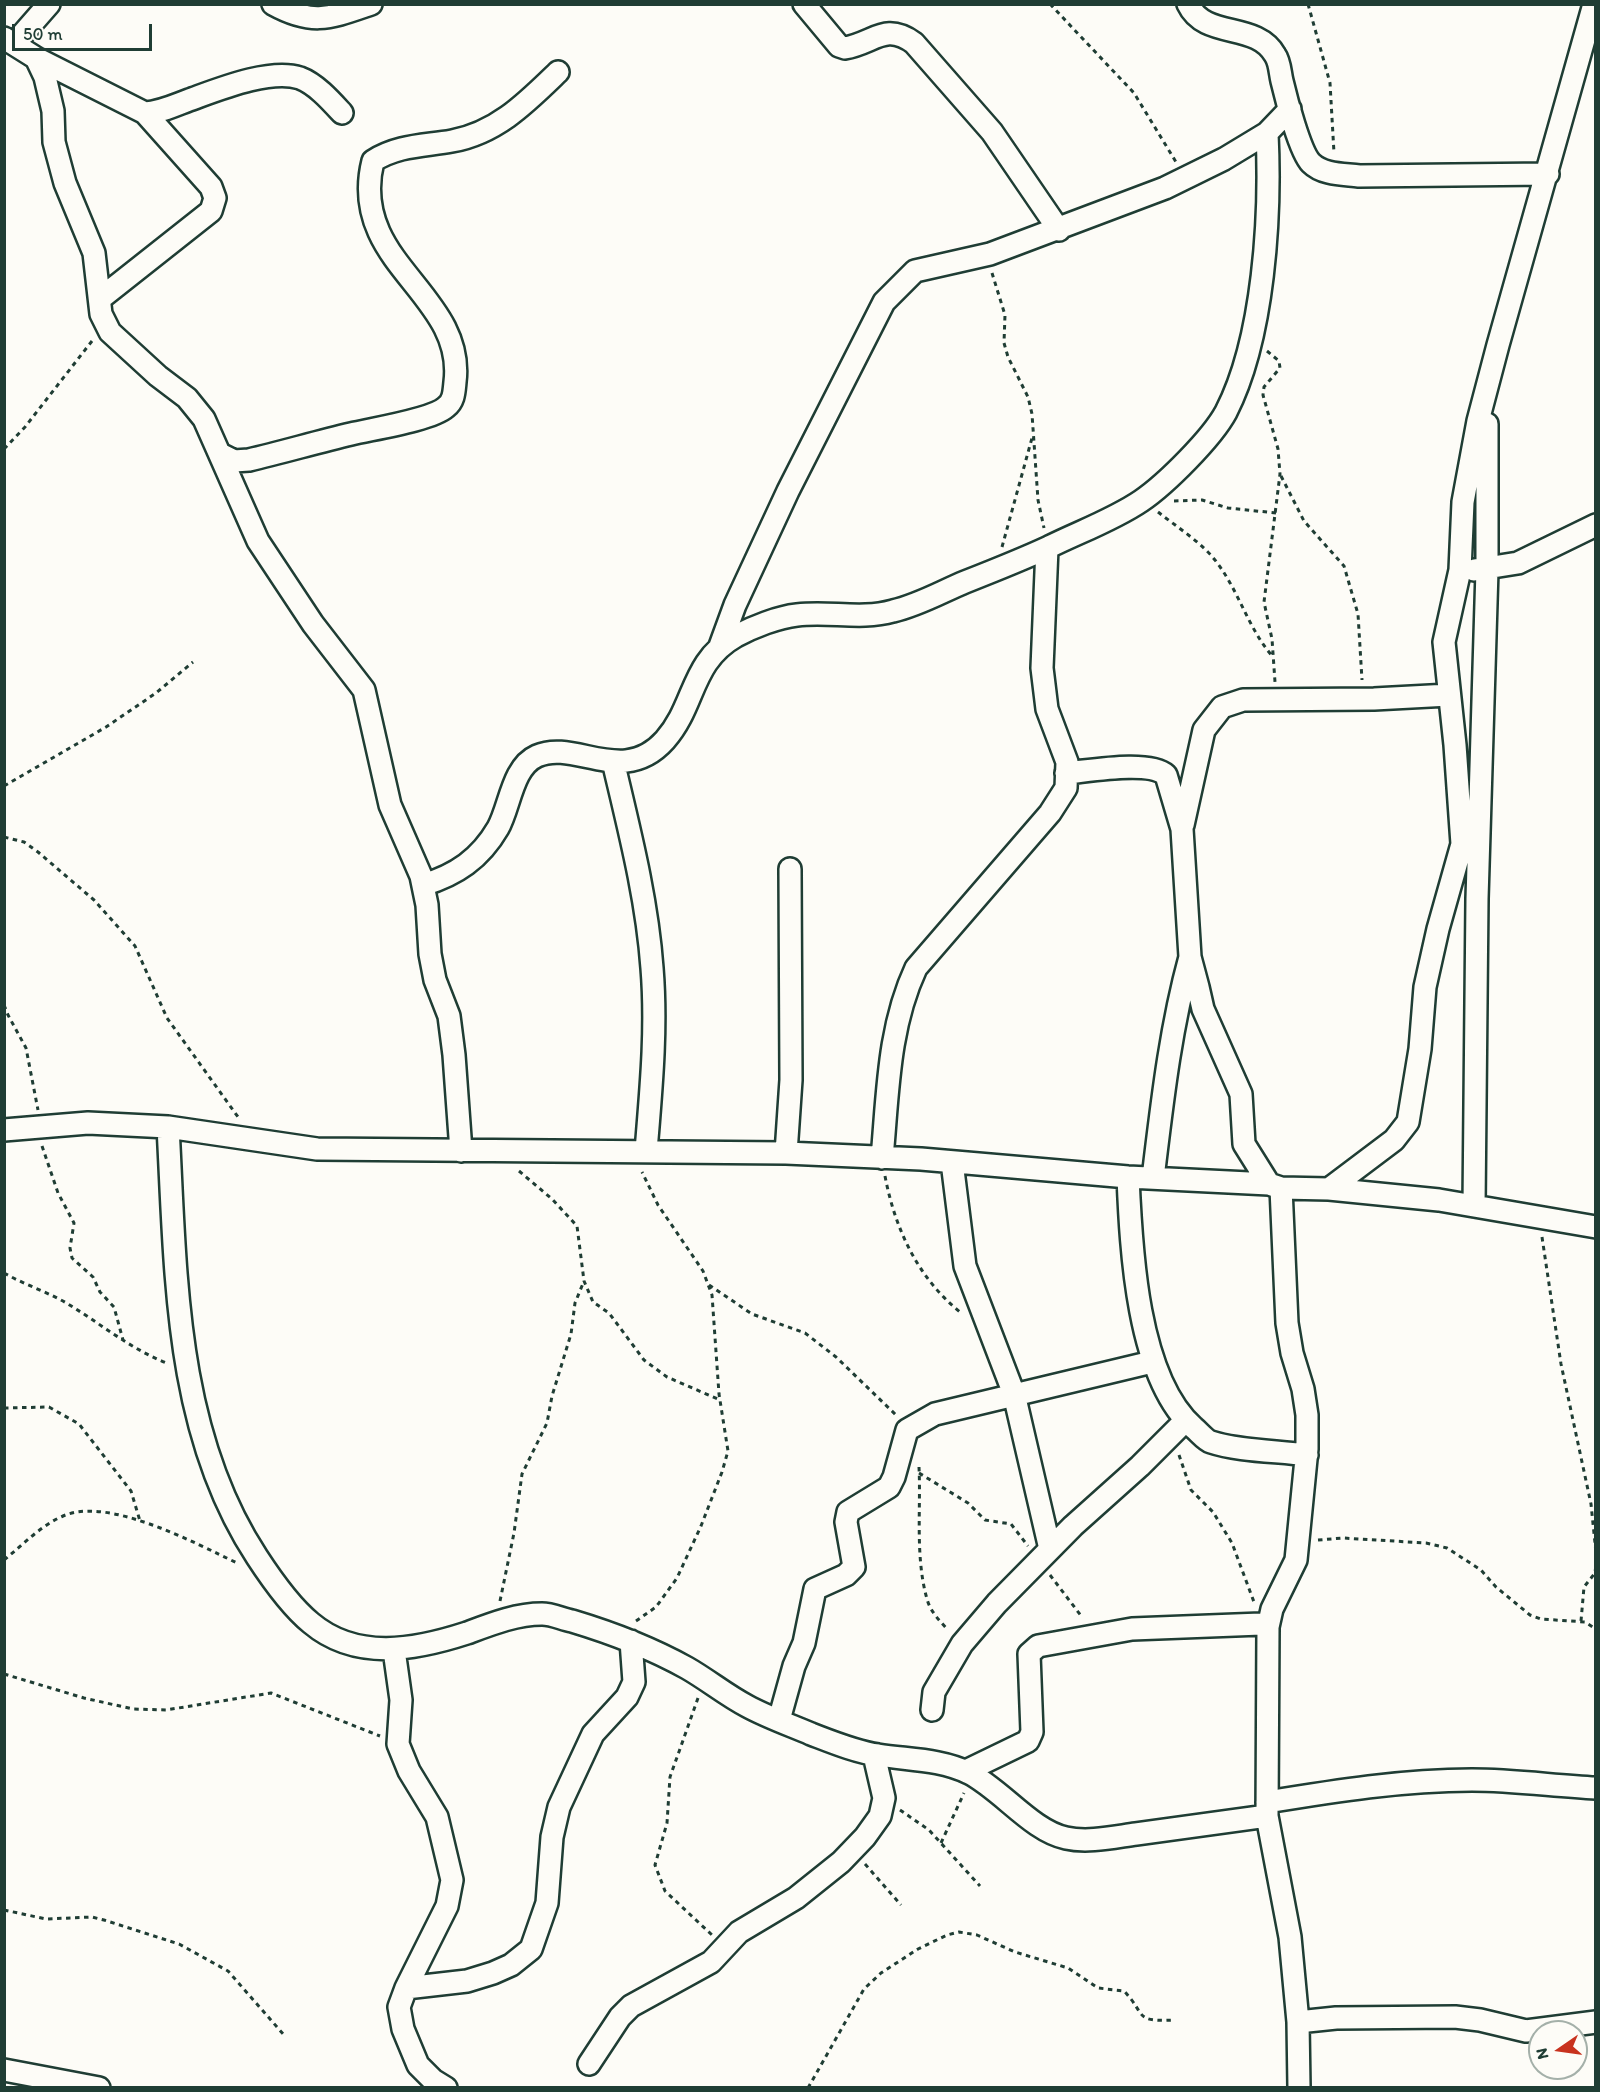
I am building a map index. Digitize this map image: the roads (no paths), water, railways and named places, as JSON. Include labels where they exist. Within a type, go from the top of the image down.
[{"type":"street","points":[[49,4],[9,41],[36,58],[145,113],[211,187],[215,198],[211,211],[101,298]]},
{"type":"street","points":[[273,4],[297,17],[319,19],[371,4]]},
{"type":"street","points":[[804,4],[839,46],[844,48],[886,33],[900,33],[914,43],[992,132],[1059,230]]},
{"type":"street","points":[[1188,4],[1198,20],[1212,27],[1256,38],[1269,46],[1276,56],[1290,109],[1311,163],[1336,173],[1359,176],[1548,174]]},
{"type":"street","points":[[1329,1189],[1394,1140],[1408,1122],[1418,1070],[1425,987],[1438,929],[1462,844],[1455,745],[1444,642],[1460,570],[1462,502],[1486,391],[1594,4]]},
{"type":"street","points":[[36,58],[45,77],[53,111],[54,142],[65,183],[94,253],[101,298],[101,314],[110,332],[158,376],[187,398],[204,419],[222,455],[258,541],[313,624],[364,690],[390,806],[422,876],[430,954],[435,980],[448,1016],[453,1045],[461,1151]]},
{"type":"street","points":[[222,455],[234,461],[249,460],[406,422],[446,408],[453,398],[457,370],[448,338],[433,305],[388,250],[378,230],[372,207],[369,179],[373,161],[397,150],[478,134],[511,117],[558,72]]},
{"type":"street","points":[[145,113],[160,112],[199,97],[274,75],[300,78],[315,88],[342,113]]},
{"type":"street","points":[[720,646],[735,605],[788,491],[884,302],[915,271],[982,256],[1059,230],[1185,178],[1224,159],[1267,133],[1290,109]]},
{"type":"street","points":[[423,885],[448,878],[473,860],[498,828],[516,780],[531,758],[548,751],[626,762],[644,757],[664,741],[683,712],[699,671],[720,646],[738,635],[797,615],[874,617],[900,610],[990,573],[1145,503],[1188,459],[1224,415],[1242,375],[1254,322],[1269,177],[1267,133]]},
{"type":"street","points":[[1474,1206],[1477,899],[1487,570],[1486,391]]},
{"type":"street","points":[[1460,570],[1487,570],[1518,563],[1596,525]]},
{"type":"street","points":[[882,1158],[891,1049],[904,994],[915,968],[1050,813],[1066,788],[1066,762],[1047,709],[1042,668],[1047,548]]},
{"type":"street","points":[[1182,829],[1204,730],[1222,707],[1243,700],[1277,698],[1364,699],[1449,695]]},
{"type":"street","points":[[613,761],[638,870],[652,969],[654,1052],[638,1151]]},
{"type":"street","points":[[1066,773],[1116,768],[1160,769],[1170,784],[1182,829],[1190,957],[1203,1009],[1242,1094],[1244,1144],[1275,1186],[1287,1323],[1307,1415],[1306,1455],[1298,1542],[1291,1573],[1264,1626],[1267,1809],[1290,1937],[1298,2022],[1299,2088]]},
{"type":"street","points":[[786,1153],[791,1080],[790,869]]},
{"type":"street","points":[[1153,1178],[1167,1060],[1178,1002],[1190,957]]},
{"type":"street","points":[[4,1130],[88,1123],[168,1127],[317,1149],[786,1153],[952,1162],[1128,1177],[1329,1189],[1474,1206],[1596,1227]]},
{"type":"street","points":[[168,1127],[174,1241],[187,1371],[200,1430],[222,1492],[239,1530],[271,1579],[310,1622],[334,1639],[357,1647],[394,1650],[452,1638],[519,1616],[546,1614],[624,1638],[705,1680],[746,1706],[813,1735],[874,1755],[924,1759],[969,1773],[994,1788],[1045,1830],[1064,1838],[1081,1840],[1124,1835],[1267,1809],[1351,1789],[1418,1782],[1474,1780],[1596,1788]]},
{"type":"street","points":[[952,1162],[965,1266],[1014,1394],[1045,1554]]},
{"type":"street","points":[[1128,1177],[1136,1277],[1152,1362],[1169,1398],[1179,1427],[1210,1442],[1306,1455]]},
{"type":"street","points":[[779,1720],[794,1666],[804,1642],[815,1589],[846,1575],[854,1567],[846,1522],[848,1512],[889,1487],[907,1430],[935,1414],[1152,1362]]},
{"type":"street","points":[[932,1710],[934,1692],[962,1644],[1045,1554],[1179,1427]]},
{"type":"street","points":[[969,1773],[1028,1741],[1032,1732],[1029,1654],[1038,1646],[1101,1633],[1178,1625],[1264,1626]]},
{"type":"street","points":[[406,1988],[466,1981],[493,1973],[511,1965],[531,1949],[547,1903],[552,1837],[559,1807],[593,1734],[627,1697],[634,1682],[624,1638]]},
{"type":"street","points":[[394,1650],[401,1700],[398,1744],[409,1771],[437,1817],[453,1880],[447,1906],[406,1988],[399,2007],[403,2029],[418,2065],[433,2080],[446,2088]]},
{"type":"street","points":[[589,2064],[620,2017],[632,2006],[697,1971],[726,1948],[739,1932],[796,1898],[855,1847],[880,1816],[884,1798],[874,1755]]},
{"type":"street","points":[[1298,2022],[1336,2018],[1455,2017],[1480,2020],[1527,2031],[1596,2022]]},
{"type":"street","points":[[4,2070],[99,2088]]}]
